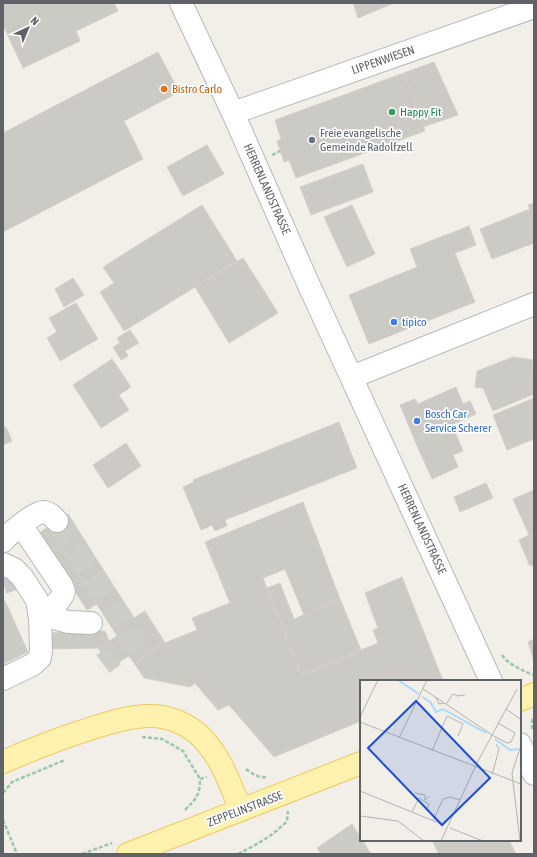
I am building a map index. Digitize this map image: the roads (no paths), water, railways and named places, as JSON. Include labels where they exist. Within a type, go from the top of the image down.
[{"type":"main road","points":[[521,700],[534,694]]},
{"type":"main road","points":[[3,762],[45,744],[121,719],[149,716],[170,719],[184,724],[202,737],[214,752],[224,770],[241,810]]},
{"type":"main road","name":"ZEPPELINSTRASSE","points":[[136,851],[360,763]]},
{"type":"street","name":"HERRENLANDSTRASSE","points":[[181,3],[233,113],[491,680]]},
{"type":"street","name":"LIPPENWIESEN","points":[[233,113],[534,7]]},
{"type":"street","points":[[352,377],[534,304]]},
{"type":"street","points":[[3,541],[8,535],[35,515],[43,512],[50,514],[57,521]]},
{"type":"street","points":[[21,526],[62,586],[64,592],[57,604],[48,611],[39,614]]},
{"type":"street","points":[[3,564],[14,569],[25,580],[37,600],[41,650],[40,658],[32,665],[3,679]]},
{"type":"street","points":[[39,614],[68,622],[91,623]]},
{"type":"street","points":[[521,746],[534,774]]},
{"type":"tunnel","points":[[57,521],[130,631],[132,640],[128,645],[103,664]]},
{"type":"tunnel","points":[[3,583],[22,577]]},
{"type":"place","name":"Bistro Carlo","points":[[164,89]]},
{"type":"place","name":"Happy Fit","points":[[392,112]]},
{"type":"place","name":"Freie evangelische Gemeinde Radolfzell","points":[[312,140]]},
{"type":"place","name":"tipico","points":[[394,322]]},
{"type":"place","name":"Bosch Car Service Scherer","points":[[417,421]]}]
